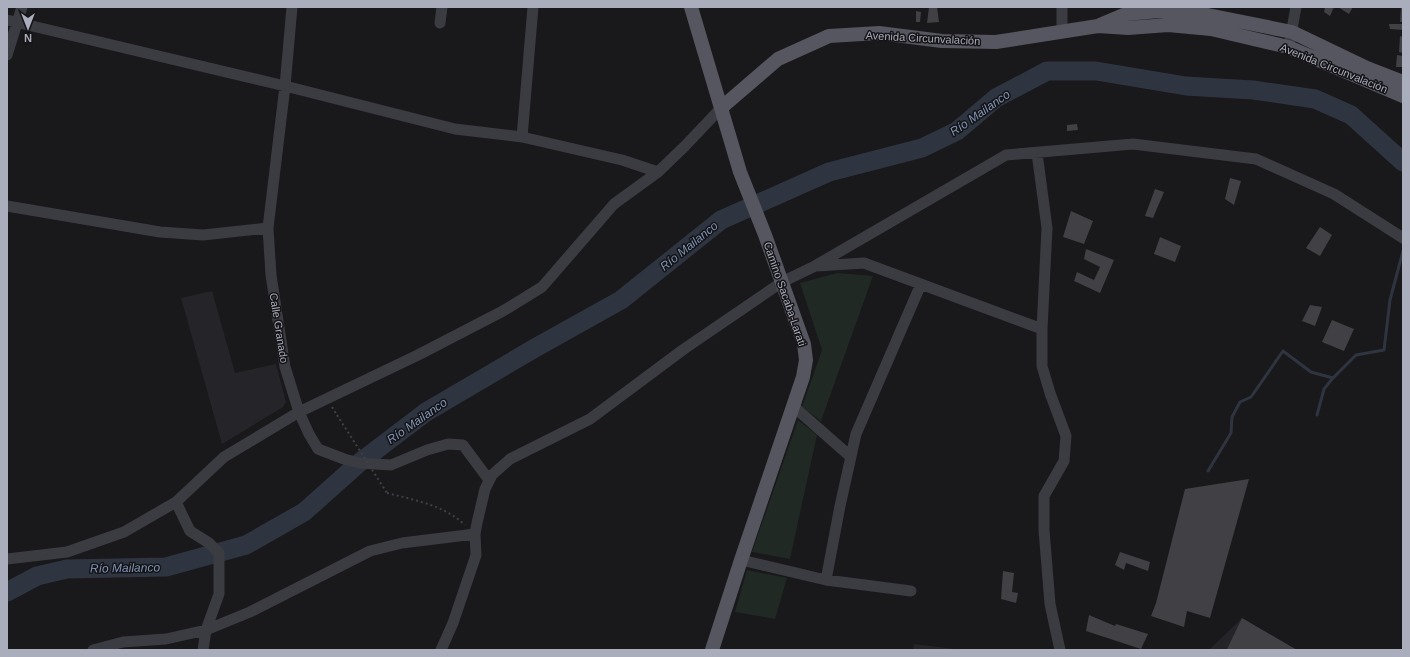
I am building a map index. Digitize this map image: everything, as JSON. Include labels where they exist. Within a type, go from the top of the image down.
[{"type":"main road","name":"Camino Sacaba-Larati","points":[[691,7],[740,172],[765,235],[804,344],[806,360],[804,377],[741,560],[712,650]]},
{"type":"main road","name":"Avenida Circunvalación","points":[[1098,26],[1126,14],[1159,11],[1208,15],[1292,32],[1367,68],[1403,82]]},
{"type":"main road","name":"Avenida Circunvalación","points":[[721,108],[778,59],[830,36],[879,33],[942,40],[996,42],[1098,26],[1128,28],[1168,25],[1211,29],[1288,47],[1403,96]]},
{"type":"street","points":[[7,55],[12,21],[22,7]]},
{"type":"street","name":"Calle Granado","points":[[292,7],[285,86],[268,228],[271,275],[285,367],[309,434],[318,448],[344,459],[360,463],[391,465],[427,450],[448,444],[463,445],[489,480]]},
{"type":"street","points":[[440,22],[442,7]]},
{"type":"street","points":[[522,138],[533,7]]},
{"type":"street","points":[[1062,7],[1062,32]]},
{"type":"street","points":[[1288,47],[1296,7]]},
{"type":"street","points":[[12,21],[285,86],[455,129],[522,138],[622,160],[658,172]]},
{"type":"street","points":[[7,559],[67,552],[124,532],[176,502],[224,457],[300,412],[418,355],[503,311],[542,287],[614,204],[658,172],[721,108]]},
{"type":"street","points":[[441,650],[453,623],[476,555],[475,534],[484,489],[492,475],[510,459],[590,419],[684,349],[782,282],[813,267],[1006,156],[1133,144],[1256,159],[1334,194],[1403,238]]},
{"type":"street","points":[[1037,153],[1047,228],[1042,329],[1042,366],[1066,436],[1064,461],[1044,496],[1044,530],[1050,604],[1060,650]]},
{"type":"street","points":[[7,206],[160,232],[203,235],[268,228]]},
{"type":"street","points":[[813,267],[864,263],[1042,329]]},
{"type":"street","points":[[826,580],[856,434],[921,284]]},
{"type":"street","points":[[793,406],[851,457]]},
{"type":"street","points":[[176,502],[190,531],[209,543],[219,553],[219,594],[206,630],[203,650]]},
{"type":"street","points":[[93,650],[123,642],[166,639],[206,630],[250,612],[370,551],[402,543],[475,534]]},
{"type":"street","points":[[741,560],[826,580],[911,590]]},
{"type":"path","points":[[337,415],[387,493],[429,503],[458,518],[475,534]]},
{"type":"shaded area","points":[[837,273],[873,276],[821,421],[802,407],[822,350],[800,283]]},
{"type":"shaded area","points":[[212,291],[235,373],[276,364],[286,402],[283,407],[222,444],[181,298]]},
{"type":"shaded area","points":[[798,420],[817,435],[790,559],[752,552]]},
{"type":"shaded area","points":[[747,570],[787,578],[775,619],[735,612]]},
{"type":"shaded area","points":[[1242,618],[1297,650],[1209,650]]},
{"type":"shaded area","points":[[914,644],[963,650],[913,650]]},
{"type":"building","points":[[929,7],[937,7],[939,22],[927,23]]},
{"type":"building","points":[[1325,7],[1334,7],[1330,16],[1324,12]]},
{"type":"building","points":[[1338,7],[1353,7],[1349,14]]},
{"type":"building","points":[[1401,7],[1403,7],[1403,22],[1400,22]]},
{"type":"building","points":[[916,11],[921,12],[920,22],[916,22]]},
{"type":"building","points":[[1389,24],[1403,24],[1403,30],[1390,29]]},
{"type":"building","points":[[1400,36],[1403,37],[1403,53],[1399,52]]},
{"type":"building","points":[[1397,55],[1403,56],[1403,67],[1396,67]]},
{"type":"building","points":[[1077,124],[1078,130],[1067,131],[1067,125]]},
{"type":"building","points":[[1230,178],[1241,181],[1234,205],[1225,199]]},
{"type":"building","points":[[1155,189],[1164,192],[1153,218],[1145,216]]},
{"type":"building","points":[[1071,211],[1093,221],[1084,244],[1063,237]]},
{"type":"building","points":[[1320,227],[1332,235],[1320,256],[1306,248]]},
{"type":"building","points":[[1160,237],[1181,246],[1175,262],[1154,254]]},
{"type":"building","points":[[1086,249],[1114,260],[1100,293],[1074,281],[1077,272],[1094,280],[1100,267],[1084,259]]},
{"type":"building","points":[[1310,305],[1322,307],[1315,326],[1302,321]]},
{"type":"building","points":[[1332,320],[1354,329],[1344,351],[1322,342]]},
{"type":"building","points":[[1249,479],[1210,618],[1187,611],[1184,627],[1151,616],[1156,603],[1185,489]]},
{"type":"building","points":[[1120,552],[1150,562],[1148,571],[1126,563],[1124,570],[1115,565]]},
{"type":"building","points":[[1003,571],[1014,573],[1012,592],[1018,593],[1016,603],[1001,599]]},
{"type":"building","points":[[1089,615],[1115,626],[1116,624],[1148,634],[1141,649],[1086,631]]},
{"type":"building","points":[[1242,618],[1297,650],[1227,650]]},
{"type":"waterway","name":"Río Mailanco","points":[[7,592],[37,576],[67,569],[166,567],[246,545],[304,512],[359,463],[426,412],[535,348],[621,300],[721,220],[829,172],[922,148],[957,131],[996,98],[1047,71],[1096,71],[1186,86],[1253,90],[1315,99],[1351,115],[1403,162]]},
{"type":"waterway","points":[[1317,415],[1324,389],[1356,355],[1384,350],[1390,300],[1403,251]]},
{"type":"waterway","points":[[1208,471],[1231,433],[1232,417],[1240,402],[1251,397],[1283,351],[1311,372],[1333,378]]}]
